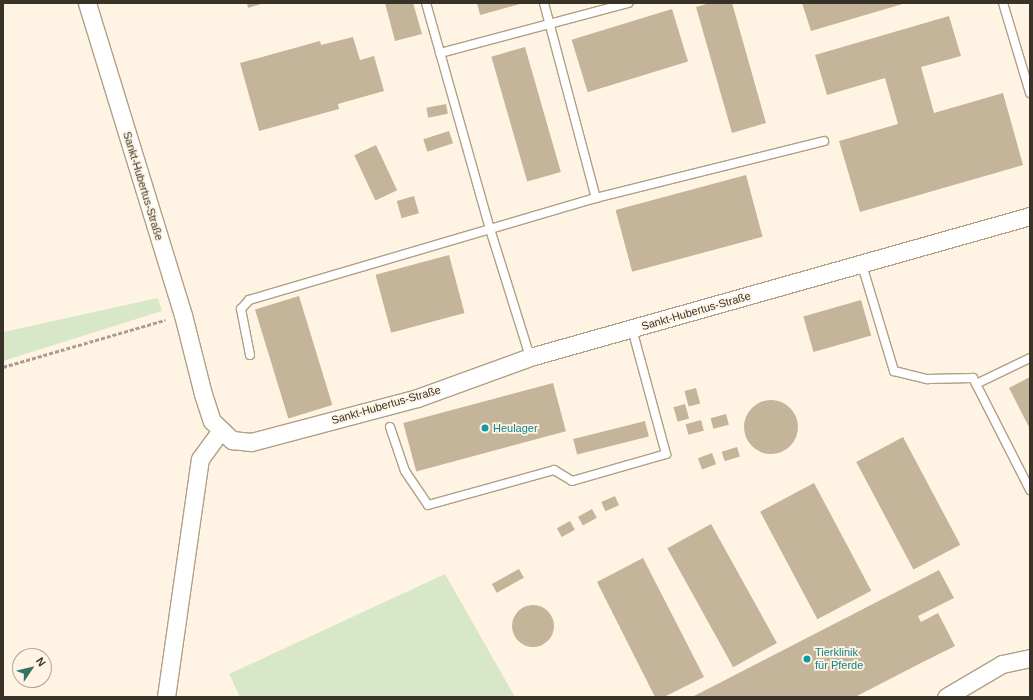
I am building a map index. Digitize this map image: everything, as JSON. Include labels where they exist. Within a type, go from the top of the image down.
[{"type":"street","name":"Sankt-Hubertus-Straße","points":[[87,3],[183,314],[203,394],[212,421],[232,440],[251,442],[417,398],[530,357],[862,265],[1030,216]]},
{"type":"street","points":[[166,697],[200,459],[222,430]]},
{"type":"street","points":[[946,697],[1002,664],[1030,658]]},
{"type":"lane","points":[[426,3],[490,229],[530,357]]},
{"type":"lane","points":[[544,3],[596,198]]},
{"type":"lane","points":[[440,53],[550,25],[628,3]]},
{"type":"lane","points":[[1003,3],[1030,93]]},
{"type":"lane","points":[[250,355],[241,309],[249,300],[596,198],[824,141]]},
{"type":"lane","points":[[862,265],[894,371],[927,379],[973,378],[1030,490]]},
{"type":"lane","points":[[390,427],[405,471],[428,505],[554,470],[572,481],[666,454],[632,329]]},
{"type":"lane","points":[[976,384],[1030,358]]},
{"type":"path","points":[[3,367],[183,314]]},
{"type":"green space","points":[[158,298],[162,311],[3,361],[3,332]]},
{"type":"green space","points":[[445,574],[515,697],[240,697],[229,674]]},
{"type":"building","points":[[247,3],[264,3],[248,8]]},
{"type":"building","points":[[385,3],[413,3],[422,34],[395,41]]},
{"type":"building","points":[[477,3],[524,3],[480,15]]},
{"type":"building","points":[[710,3],[732,3],[766,123],[732,133],[696,7]]},
{"type":"building","points":[[802,3],[906,3],[811,31]]},
{"type":"building","points":[[672,9],[688,62],[588,92],[572,40]]},
{"type":"building","points":[[949,16],[961,56],[921,67],[934,113],[1003,93],[1023,165],[860,212],[839,141],[898,124],[885,78],[827,95],[815,55]]},
{"type":"building","points":[[353,37],[360,60],[374,56],[384,91],[338,104],[339,109],[259,131],[240,63],[320,41],[321,45]]},
{"type":"building","points":[[525,47],[561,172],[527,182],[491,57]]},
{"type":"building","points":[[446,104],[448,114],[428,118],[426,108]]},
{"type":"building","points":[[449,131],[453,143],[427,152],[423,139]]},
{"type":"building","points":[[376,145],[397,190],[375,200],[354,155]]},
{"type":"building","points":[[746,175],[763,237],[632,272],[616,210]]},
{"type":"building","points":[[414,196],[419,213],[402,218],[397,201]]},
{"type":"building","points":[[449,255],[465,313],[391,333],[376,275]]},
{"type":"building","points":[[299,296],[332,405],[288,418],[255,309]]},
{"type":"building","points":[[861,300],[871,336],[814,352],[803,317]]},
{"type":"building","points":[[1030,377],[1030,429],[1009,388]]},
{"type":"building","name":"Heulager","points":[[553,383],[566,431],[416,471],[403,423]]},
{"type":"building","points":[[696,388],[700,403],[689,407],[684,391]]},
{"type":"building","points":[[766,400],[776,400],[786,404],[794,412],[798,422],[798,432],[794,442],[786,450],[776,454],[766,454],[756,450],[748,442],[744,432],[744,422],[748,412],[756,404]]},
{"type":"building","points":[[685,404],[689,418],[678,422],[673,407]]},
{"type":"building","points":[[726,414],[729,425],[713,429],[711,418]]},
{"type":"building","points":[[701,420],[704,431],[688,435],[686,424]]},
{"type":"building","points":[[645,421],[649,437],[577,454],[573,439]]},
{"type":"building","points":[[903,437],[960,545],[913,570],[856,462]]},
{"type":"building","points":[[737,447],[740,457],[725,461],[722,452]]},
{"type":"building","points":[[712,453],[716,464],[702,469],[698,458]]},
{"type":"building","points":[[814,483],[871,591],[817,619],[760,512]]},
{"type":"building","points":[[615,496],[619,505],[605,511],[601,502]]},
{"type":"building","points":[[592,509],[597,518],[583,526],[578,517]]},
{"type":"building","points":[[570,521],[575,530],[562,537],[557,528]]},
{"type":"building","points":[[711,524],[777,643],[733,667],[667,548]]},
{"type":"building","points":[[643,558],[704,677],[664,697],[655,697],[597,582]]},
{"type":"building","points":[[519,569],[524,578],[497,593],[492,584]]},
{"type":"building","name":"Tierklinik für Pferde","points":[[939,570],[954,598],[918,616],[921,622],[938,613],[955,646],[855,697],[692,697]]},
{"type":"building","points":[[529,605],[537,605],[545,608],[551,614],[554,626],[551,638],[545,644],[537,647],[529,647],[521,644],[515,638],[512,630],[512,622],[515,614],[521,608]]},
{"type":"place","name":"Heulager","points":[[485,428]]},
{"type":"place","name":"Tierklinik für Pferde","points":[[807,659]]}]
